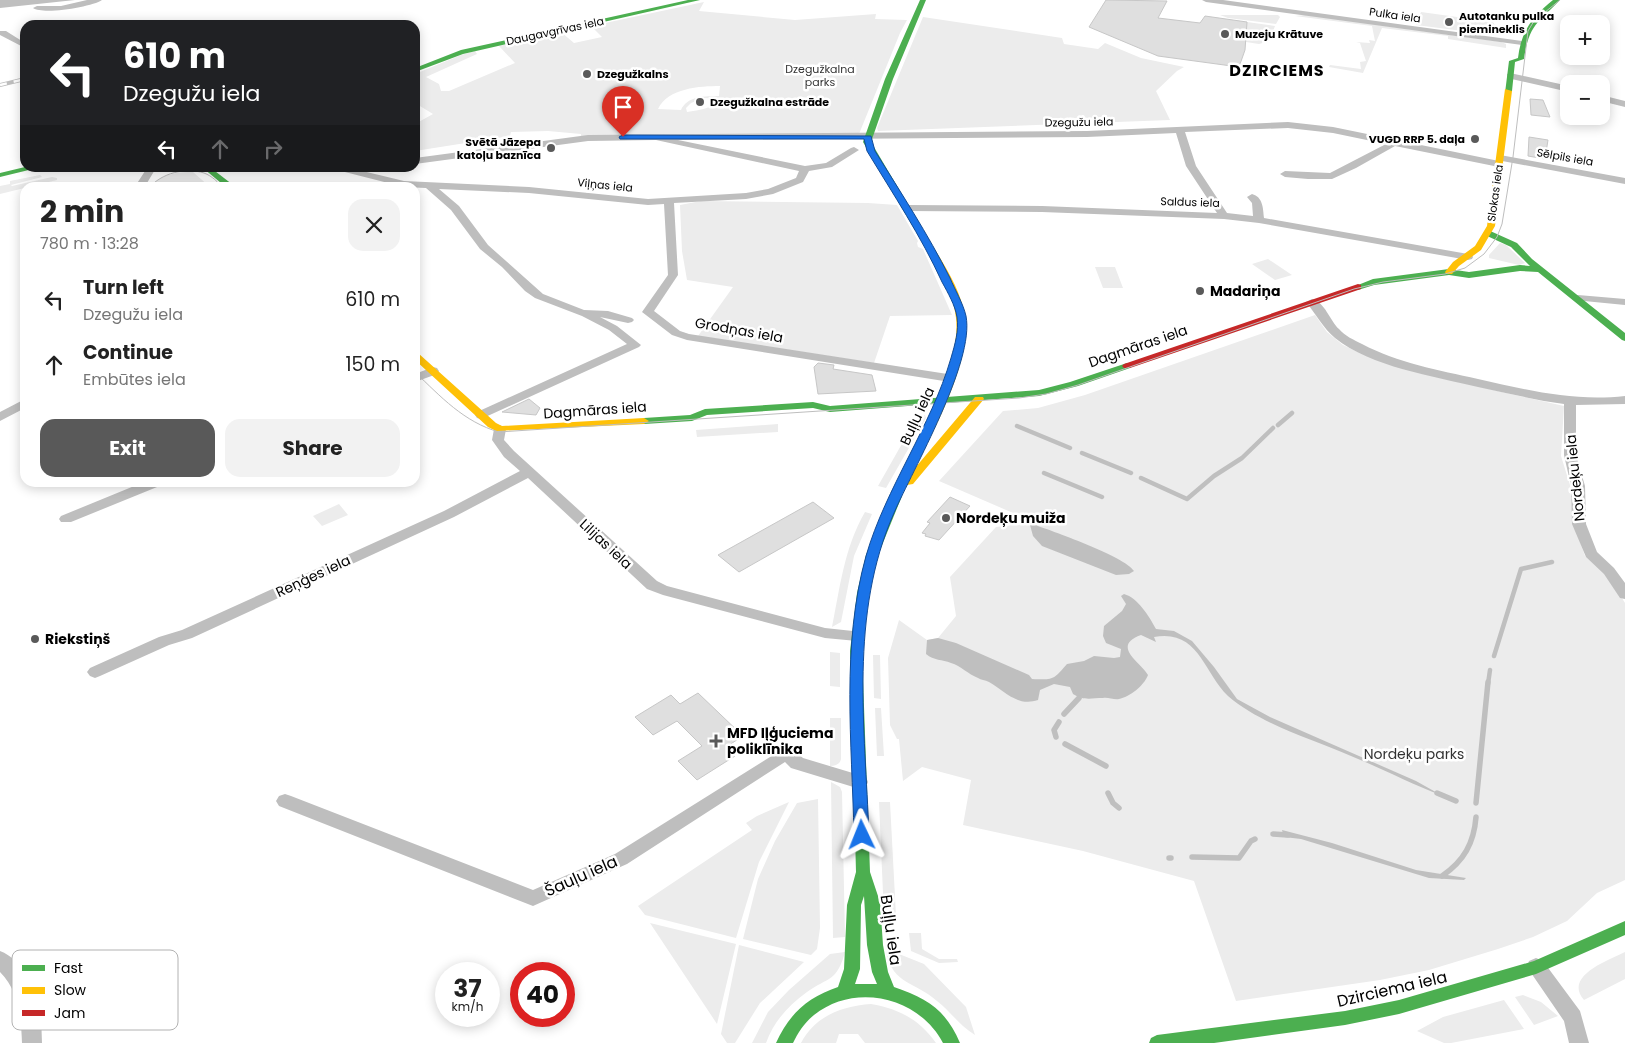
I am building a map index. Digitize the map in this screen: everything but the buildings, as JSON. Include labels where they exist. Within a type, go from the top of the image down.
[{"type":"street","points":[[37,8],[61,8],[98,0]]},
{"type":"street","name":"Daugavgrīvas iela","points":[[420,68],[461,52],[697,0]]},
{"type":"street","points":[[868,137],[923,0]]},
{"type":"street","name":"Pulka iela","points":[[1206,0],[1522,43]]},
{"type":"street","name":"Slokas iela","points":[[1557,0],[1531,20],[1526,28],[1522,43],[1521,59],[1512,61],[1492,222],[1488,234],[1514,245],[1540,270],[1578,298],[1625,338]]},
{"type":"street","points":[[3,33],[20,43]]},
{"type":"street","points":[[1510,76],[1560,87]]},
{"type":"street","points":[[1610,100],[1625,104]]},
{"type":"street","name":"Dzegužu iela","points":[[656,137],[868,137],[1180,131],[1300,125],[1500,161]]},
{"type":"street","points":[[1180,131],[1191,166],[1224,216]]},
{"type":"street","points":[[420,160],[588,138],[656,137],[691,146],[805,168],[829,165],[854,150]]},
{"type":"street","name":"Buļļu iela","points":[[868,137],[867,142],[871,151],[930,248],[962,317],[962,335],[950,378],[896,494],[872,555],[857,636],[863,872],[873,902],[875,945],[880,972],[888,991]]},
{"type":"street","points":[[1285,174],[1334,176],[1372,154],[1387,149],[1393,143]]},
{"type":"street","name":"Sēlpils iela","points":[[1500,161],[1625,180]]},
{"type":"street","points":[[0,170],[20,166]]},
{"type":"street","name":"Viļņas iela","points":[[420,185],[529,190],[636,201],[669,202],[746,196],[770,192],[800,180],[805,168]]},
{"type":"street","points":[[0,174],[20,170]]},
{"type":"street","points":[[212,172],[225,182]]},
{"type":"street","name":"Viļņas iela","points":[[356,172],[396,182]]},
{"type":"street","points":[[430,186],[455,208],[484,247],[506,265],[529,289],[539,296],[613,328],[635,344],[481,415]]},
{"type":"street","points":[[1252,197],[1257,203],[1259,220]]},
{"type":"street","points":[[613,328],[648,312],[672,276],[669,202]]},
{"type":"street","name":"Saldus iela","points":[[907,208],[1042,209],[1224,216],[1259,220],[1477,259]]},
{"type":"street","points":[[1477,259],[1481,246],[1488,234]]},
{"type":"street","points":[[1449,272],[1452,266],[1477,259],[1520,268]]},
{"type":"street","name":"Dagmāras iela","points":[[500,429],[525,430],[692,418],[706,412],[813,405],[830,409],[1019,396],[1059,389],[1373,282],[1449,272],[1469,275],[1520,268],[1540,270]]},
{"type":"street","points":[[1578,298],[1625,302]]},
{"type":"street","points":[[1312,302],[1340,336],[1374,354],[1421,369],[1465,380],[1570,401],[1594,403],[1625,400]]},
{"type":"street","name":"Grodņas iela","points":[[648,312],[676,333],[687,337],[950,378]]},
{"type":"street","points":[[582,313],[608,314],[628,320]]},
{"type":"street","points":[[420,359],[481,415],[500,429]]},
{"type":"street","points":[[420,376],[433,371]]},
{"type":"street","points":[[896,494],[921,470],[955,426],[979,399]]},
{"type":"street","name":"Nordeķu iela","points":[[1570,401],[1570,455],[1578,486],[1579,524],[1591,554],[1610,571],[1625,594]]},
{"type":"street","points":[[0,418],[20,406]]},
{"type":"street","name":"Lilijas iela","points":[[500,429],[498,440],[501,446],[642,578],[658,588],[825,633],[857,636]]},
{"type":"street","name":"Reņģes iela","points":[[94,672],[164,641],[187,634],[449,514],[529,472]]},
{"type":"street","points":[[66,519],[145,487]]},
{"type":"street","name":"Šauļu iela","points":[[285,801],[533,898],[621,859],[786,753],[797,763],[860,782]]},
{"type":"street","name":"Buļļu iela","points":[[845,991],[852,970],[854,905],[863,872]]},
{"type":"street","name":"Dzirciema iela","points":[[1157,1043],[1345,1018],[1399,1007],[1536,967],[1625,928]]},
{"type":"street","points":[[0,959],[12,971]]},
{"type":"street","points":[[1536,967],[1572,1016],[1579,1043]]},
{"type":"street","points":[[784,1043],[789,1030],[814,1005],[845,991],[867,989],[888,991],[916,1002],[939,1021],[955,1042]]},
{"type":"street","points":[[32,1030],[32,1043]]},
{"type":"green space","name":"Dzegužkalna parks","points":[[704,2],[699,11],[795,20],[876,14],[875,19],[907,20],[859,134],[581,136],[581,134],[548,131],[511,132],[510,136],[420,150],[420,121],[433,114],[420,106],[420,72],[475,51],[477,54],[426,77],[439,84],[441,91],[449,91],[515,63],[499,46],[561,32],[574,43],[602,37],[591,26]],"holes":[[[720,86],[719,96],[692,99],[681,110],[658,109],[663,102],[677,92],[694,88]],[[704,98],[722,99],[711,107],[687,112],[686,108],[691,103]]]},
{"type":"green space","points":[[1421,12],[1493,22],[1497,28],[1494,35],[1416,25]]},
{"type":"green space","points":[[1220,15],[1278,15],[1280,17],[1276,24],[1228,18]]},
{"type":"green space","points":[[1306,15],[1501,42],[1506,44],[1506,48],[1448,39],[1448,36],[1382,28],[1363,73],[1329,67],[1330,65],[1361,69],[1360,62],[1366,61],[1360,43],[1356,42],[1370,43],[1369,40],[1375,41],[1372,26],[1295,16]]},
{"type":"green space","name":"Dzegužkalna parks","points":[[923,17],[1062,38],[1064,44],[1098,49],[1105,43],[1141,58],[1184,67],[1177,71],[1156,91],[1170,120],[878,131],[877,128]]},
{"type":"green space","points":[[1247,22],[1275,26],[1270,39],[1267,39],[1269,41],[1259,44],[1246,42],[1246,37],[1266,40],[1268,33],[1246,30]]},
{"type":"green space","points":[[193,172],[204,182],[155,182],[175,173]]},
{"type":"green space","points":[[40,175],[42,177],[11,185],[20,184],[20,189],[0,194],[0,186],[10,184],[10,181]]},
{"type":"green space","points":[[52,177],[57,178],[57,180],[30,182]]},
{"type":"green space","points":[[701,201],[897,205],[918,241],[918,247],[923,249],[952,315],[890,316],[874,363],[698,336],[733,287],[687,280],[682,251],[680,205]]},
{"type":"green space","points":[[1500,243],[1506,245],[1525,263],[1519,265],[1489,258],[1489,255]]},
{"type":"green space","points":[[1268,259],[1292,275],[1275,280],[1252,264]]},
{"type":"green space","points":[[1095,267],[1115,267],[1123,288],[1103,288]]},
{"type":"green space","name":"Nordeķu parks","points":[[1315,315],[1327,332],[1343,345],[1369,357],[1493,390],[1564,406],[1561,456],[1570,485],[1573,522],[1585,556],[1610,578],[1625,603],[1625,880],[1597,893],[1567,921],[1533,937],[1498,949],[1429,970],[1380,980],[1236,1001],[1194,881],[1083,851],[963,825],[971,780],[922,767],[903,781],[899,739],[897,739],[890,725],[888,658],[899,620],[927,640],[938,638],[956,616],[950,577],[996,527],[1012,525],[1020,516],[939,481],[1003,411],[1038,408],[1085,395]]},
{"type":"green space","points":[[925,415],[926,418],[886,488],[878,486],[916,419],[918,416]]},
{"type":"green space","points":[[778,424],[778,432],[697,437],[696,430]]},
{"type":"green space","points":[[339,504],[348,515],[322,526],[313,516]]},
{"type":"green space","points":[[865,512],[872,514],[854,556],[841,622],[832,627],[847,554]]},
{"type":"green space","points":[[830,652],[840,653],[840,687],[830,686]]},
{"type":"green space","points":[[873,655],[880,655],[881,699],[874,698]]},
{"type":"green space","points":[[875,708],[881,708],[884,756],[877,756]]},
{"type":"green space","points":[[830,718],[841,718],[841,759],[834,766],[830,766]]},
{"type":"green space","points":[[831,782],[840,787],[842,792],[845,937],[833,938]]},
{"type":"green space","points":[[818,799],[820,928],[817,949],[811,955],[743,939],[758,879],[775,841],[797,803]]},
{"type":"green space","points":[[789,802],[759,862],[736,938],[645,915],[638,906],[752,830],[746,823]]},
{"type":"green space","points":[[879,802],[890,802],[896,916],[884,916]]},
{"type":"green space","points":[[650,923],[736,944],[717,1024]]},
{"type":"green space","points":[[909,933],[921,933],[922,949],[939,959],[957,959],[958,962],[939,963],[911,951]]},
{"type":"green space","points":[[739,945],[804,962],[760,1003],[735,1043],[727,1043],[721,1034]]},
{"type":"green space","points":[[845,952],[839,969],[835,974],[807,992],[788,1008],[777,1021],[766,1043],[752,1043],[768,1012],[789,990],[830,954]]},
{"type":"green space","points":[[886,952],[899,954],[924,964],[966,1007],[975,1035],[942,1005],[900,977],[889,963]]},
{"type":"green space","points":[[1625,952],[1625,979],[1584,1000],[1579,991],[1579,984],[1584,976],[1599,964]]},
{"type":"green space","points":[[1523,995],[1541,1002],[1558,1016],[1534,1025],[1515,997]]},
{"type":"green space","points":[[1504,1000],[1524,1029],[1451,1043],[1444,1043],[1417,1031],[1443,1017]]},
{"type":"green space","points":[[871,1004],[908,1016],[923,1027],[936,1043],[865,1043],[858,1034],[839,1034],[836,1043],[801,1043],[814,1026],[830,1014],[850,1007]]},
{"type":"shaded area","points":[[0,0],[75,0],[0,8]]},
{"type":"shaded area","points":[[1032,524],[1103,552],[1128,565],[1134,571],[1129,574],[1116,575],[1042,546],[1033,536],[1030,525]]},
{"type":"shaded area","points":[[1124,594],[1138,603],[1156,629],[1174,631],[1192,641],[1237,699],[1270,717],[1416,781],[1441,795],[1255,715],[1228,696],[1219,686],[1198,654],[1181,639],[1169,636],[1154,637],[1156,642],[1141,635],[1132,639],[1128,644],[1130,654],[1148,675],[1136,690],[1123,698],[1117,699],[1081,698],[1073,694],[1070,687],[1054,684],[1040,690],[1038,700],[1031,702],[1017,700],[989,682],[974,676],[955,664],[932,658],[926,654],[927,640],[938,638],[956,643],[1029,675],[1032,679],[1049,679],[1059,673],[1067,664],[1084,661],[1094,656],[1120,657],[1121,649],[1106,643],[1103,636],[1104,626],[1122,611],[1126,604],[1121,596]]},
{"type":"shaded area","points":[[1282,830],[1332,843],[1416,870],[1466,878],[1464,880],[1429,878],[1301,839],[1284,837]]},
{"type":"waterway","points":[[1278,425],[1292,413]]},
{"type":"waterway","points":[[1017,426],[1070,448]]},
{"type":"waterway","points":[[1141,478],[1187,499],[1214,476],[1242,458],[1273,428]]},
{"type":"waterway","points":[[1082,453],[1131,473]]},
{"type":"waterway","points":[[1044,473],[1102,497]]},
{"type":"waterway","points":[[1494,656],[1521,569],[1552,562]]},
{"type":"waterway","points":[[1488,684],[1490,670]]},
{"type":"waterway","points":[[1476,803],[1488,682]]},
{"type":"waterway","points":[[1064,714],[1079,698]]},
{"type":"waterway","points":[[1056,737],[1054,730],[1059,722]]},
{"type":"waterway","points":[[1065,744],[1106,766]]},
{"type":"waterway","points":[[1108,793],[1113,803],[1119,808]]},
{"type":"waterway","points":[[1437,793],[1456,801]]},
{"type":"waterway","points":[[1442,876],[1462,858],[1473,835],[1476,817]]},
{"type":"waterway","points":[[1273,834],[1288,835]]},
{"type":"waterway","points":[[1192,857],[1239,858],[1251,841],[1255,839]]},
{"type":"tram line","points":[[420,377],[454,408],[486,428],[499,432],[1019,398],[1046,394],[1078,385],[1354,289],[1383,282],[1445,274],[1465,268],[1484,254],[1497,237],[1502,224],[1513,157],[1528,31],[1534,21],[1560,0]]},
{"type":"tram line","points":[[155,182],[160,178],[178,172]]},
{"type":"tram line","points":[[200,172],[207,174],[218,182]]},
{"type":"railway","points":[[0,85],[20,80]]},
{"type":"traffic: fast","points":[[420,68],[461,52],[697,0]]},
{"type":"traffic: fast","points":[[922,235],[867,142],[889,79],[923,0]]},
{"type":"traffic: fast","points":[[1508,91],[1512,61],[1521,59],[1527,31],[1536,19],[1557,0]]},
{"type":"traffic: fast","points":[[0,175],[20,171]]},
{"type":"traffic: fast","points":[[212,172],[225,182]]},
{"type":"traffic: fast","points":[[1488,233],[1514,245],[1529,261],[1625,338]]},
{"type":"traffic: fast","points":[[1358,287],[1373,282],[1449,272],[1469,275],[1520,268],[1540,270]]},
{"type":"traffic: fast","points":[[644,421],[692,418],[705,412],[813,405],[830,409],[1039,393],[1074,384],[1127,366]]},
{"type":"traffic: fast","points":[[888,991],[880,972],[875,945],[873,902],[863,872],[856,651],[863,593],[872,555],[896,496]]},
{"type":"traffic: fast","points":[[845,991],[852,969],[854,905],[863,872]]},
{"type":"traffic: fast","points":[[1157,1043],[1345,1018],[1399,1007],[1536,967],[1625,928]]},
{"type":"traffic: fast","points":[[784,1043],[805,1013],[826,998],[846,992],[868,990],[889,993],[909,999],[928,1010],[942,1025],[952,1043]]},
{"type":"traffic: slow","points":[[1449,272],[1456,264],[1478,248],[1491,226],[1508,91]]},
{"type":"traffic: slow","points":[[896,496],[939,407],[957,358],[961,336],[961,318],[954,296],[934,254],[922,235]]},
{"type":"traffic: slow","points":[[420,360],[492,425],[500,429],[644,421]]},
{"type":"traffic: slow","points":[[909,482],[979,399]]},
{"type":"traffic: jam","points":[[1127,366],[1358,287]]},
{"type":"place","name":"Autotanku pulka piemineklis","points":[[1449,22]]},
{"type":"place","name":"Muzeju Krātuve","points":[[1225,34]]},
{"type":"place","name":"Dzegužkalns","points":[[587,74]]},
{"type":"place","name":"Dzegužkalna estrāde","points":[[700,102]]},
{"type":"place","name":"VUGD RRP 5. daļa","points":[[1475,139]]},
{"type":"place","name":"Svētā Jāzepa katoļu baznīca","points":[[551,148]]},
{"type":"place","name":"Madariņa","points":[[1200,291]]},
{"type":"place","name":"Nordeķu muiža","points":[[946,518]]},
{"type":"place","name":"Riekstiņš","points":[[35,639]]},
{"type":"place","name":"MFD Iļģuciema poliklīnika","points":[[716,741]]},
{"type":"district","name":"DZIRCIEMS","points":[[1277,70]]},
{"type":"route","points":[[623,137],[868,137],[867,142],[871,151],[930,248],[962,317],[962,335],[946,391],[887,515],[872,555],[863,594],[856,651],[862,835]]}]
